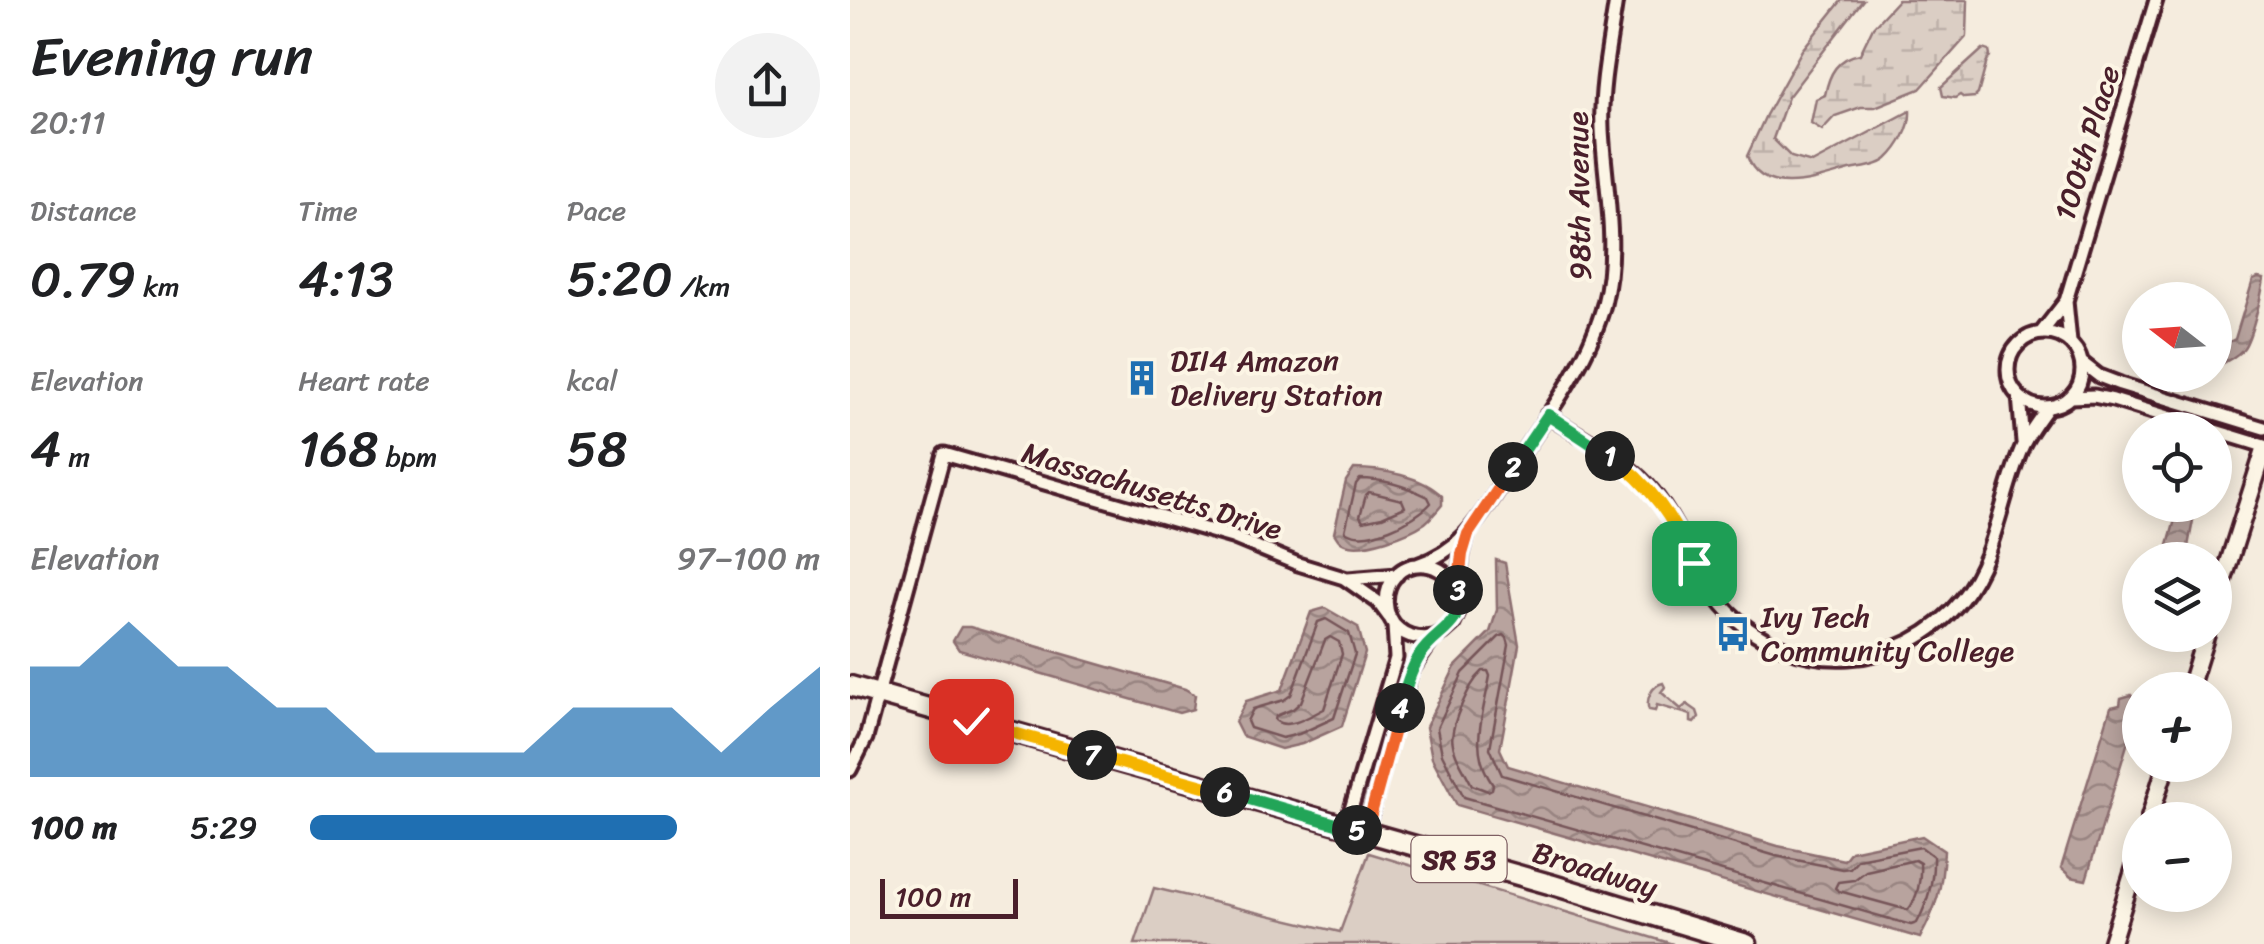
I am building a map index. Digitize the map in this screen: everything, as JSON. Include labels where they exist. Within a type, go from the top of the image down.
[{"type":"main road","name":"Broadway","points":[[850,686],[1747,944]]},
{"type":"street","name":"98th Avenue","points":[[1366,832],[1411,670],[1434,637],[1452,624],[1458,613],[1462,554],[1468,534],[1548,415],[1595,331],[1612,254],[1602,107],[1616,0]]},
{"type":"street","name":"100th Place","points":[[2041,333],[2066,301],[2156,0]]},
{"type":"street","name":"100th Place","points":[[2066,301],[2070,342]]},
{"type":"street","points":[[2081,362],[2078,387],[2060,404],[2032,405],[2011,385],[2010,358],[2017,346],[2028,337],[2052,333],[2070,342],[2081,362],[2099,376],[2264,428]]},
{"type":"street","points":[[2019,396],[2022,446]]},
{"type":"street","points":[[2070,397],[2094,396],[2151,412]]},
{"type":"street","points":[[1548,415],[1647,485],[1694,563],[1727,610],[1740,621],[1772,644],[1839,660],[1878,654],[1916,640],[1943,620],[1964,597],[1982,568],[2022,446],[2048,407]]},
{"type":"street","points":[[2232,438],[2264,449],[2232,552]]},
{"type":"street","name":"Massachusetts Drive","points":[[879,695],[944,454],[1232,538],[1344,578]]},
{"type":"street","name":"98th Avenue","points":[[1398,574],[1433,560],[1468,534]]},
{"type":"street","points":[[1417,565],[1442,570],[1458,590]]},
{"type":"street","points":[[1344,578],[1398,574]]},
{"type":"street","points":[[1346,826],[1396,658],[1386,594],[1398,574]]},
{"type":"street","points":[[1344,578],[1378,602],[1412,638],[1434,637]]},
{"type":"street","points":[[850,770],[866,738],[879,695]]},
{"type":"street","points":[[2111,944],[2122,908]]},
{"type":"green space","points":[[1842,0],[1863,0],[1788,97],[1773,139],[1791,157],[1812,163],[1910,111],[1907,130],[1892,154],[1875,165],[1792,183],[1765,178],[1747,156],[1802,50]]},
{"type":"green space","points":[[1898,0],[1968,0],[1967,36],[1920,89],[1875,107],[1861,107],[1835,116],[1822,130],[1811,123],[1816,99],[1825,95],[1835,68],[1860,54],[1873,27]]},
{"type":"green space","points":[[1983,49],[1990,56],[1978,94],[1964,98],[1943,96],[1941,87]]},
{"type":"green space","points":[[1663,683],[1661,692],[1681,709],[1687,704],[1697,711],[1699,717],[1694,723],[1691,715],[1657,705],[1655,711],[1649,710],[1650,694]]},
{"type":"green space","points":[[1369,853],[1673,944],[1135,944],[1154,888],[1340,932]]},
{"type":"water","points":[[2264,279],[2256,316],[2246,344],[2232,358],[2232,340],[2253,280]]},
{"type":"water","points":[[1354,469],[1413,479],[1442,496],[1442,505],[1425,523],[1398,536],[1363,545],[1345,544],[1334,533],[1346,481]]},
{"type":"water","points":[[2174,522],[2193,522],[2189,542],[2169,542]]},
{"type":"water","points":[[1496,560],[1505,563],[1519,645],[1500,749],[1508,766],[1778,846],[1844,860],[1851,851],[1922,836],[1944,851],[1938,896],[1920,938],[1457,805],[1432,758],[1426,727],[1455,667],[1490,632],[1497,610]]},
{"type":"water","points":[[1325,608],[1358,627],[1365,653],[1342,726],[1281,749],[1242,736],[1235,722],[1246,701],[1282,690],[1311,612]]},
{"type":"water","points":[[961,627],[1185,689],[1195,695],[1193,709],[1179,713],[959,650],[953,641]]},
{"type":"water","points":[[2121,698],[2122,761],[2086,880],[2071,877],[2061,868],[2111,707],[2120,705]]},
{"type":"place","name":"DII4 Amazon Delivery Station","points":[[1142,378]]},
{"type":"place","name":"Ivy Tech Community College","points":[[1733,634]]},
{"type":"route","points":[[971,721],[1366,832],[1411,670],[1434,637],[1452,624],[1458,613],[1468,534],[1548,415],[1647,485],[1694,563]]}]
